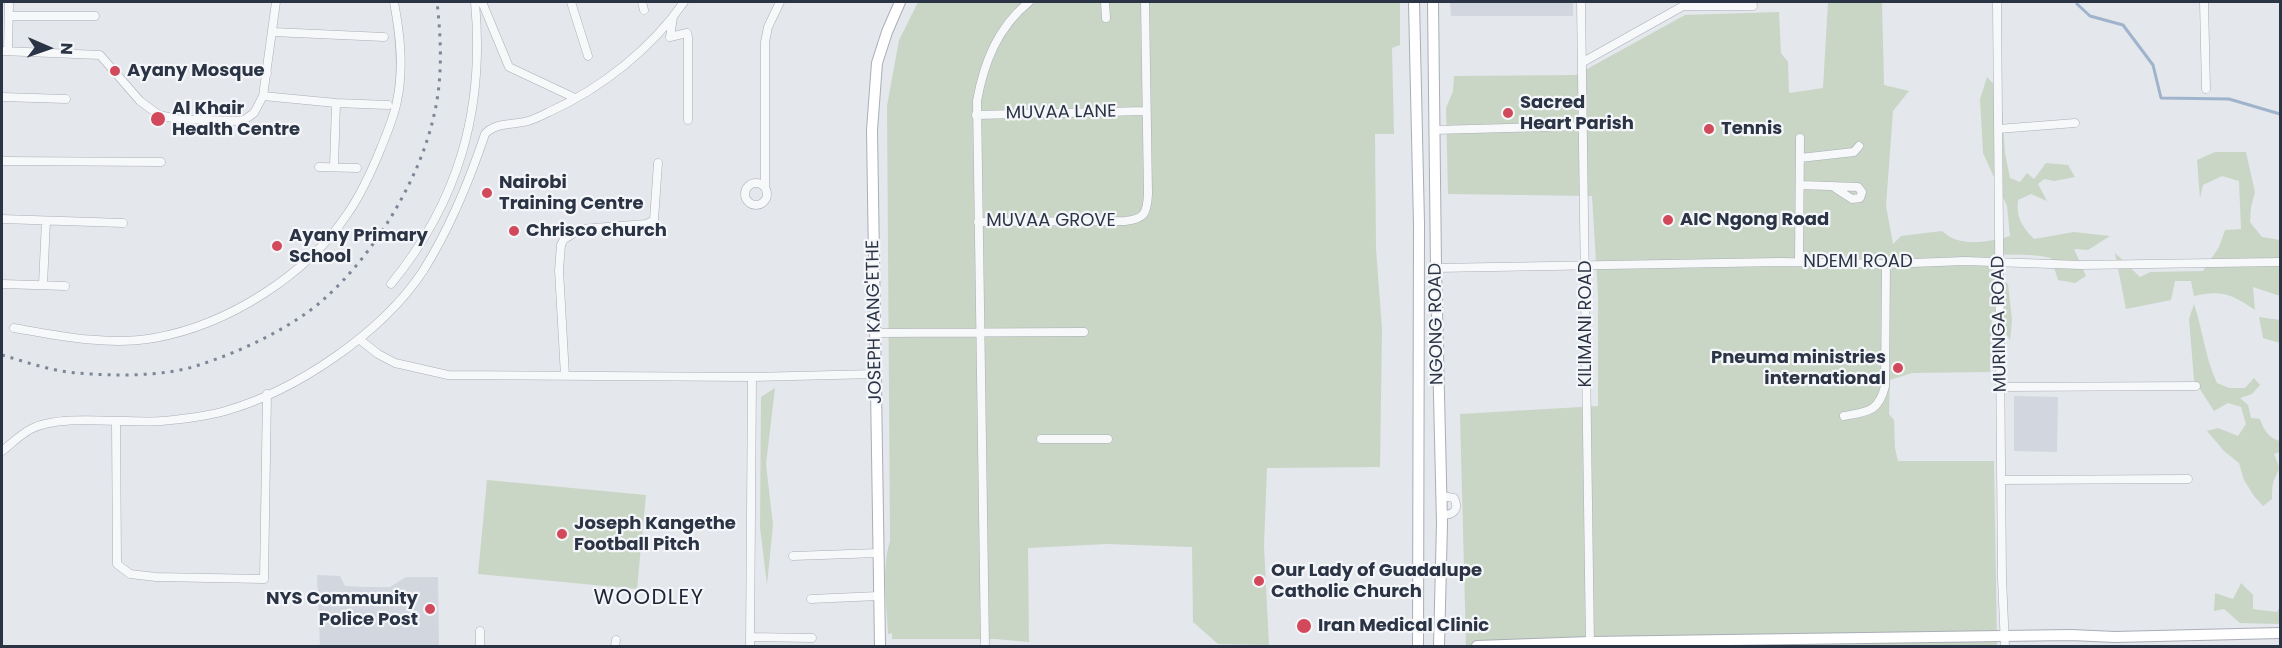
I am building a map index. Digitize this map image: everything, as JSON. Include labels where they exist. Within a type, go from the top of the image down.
[{"type":"street","points":[[94,16],[7,9],[5,51],[100,55],[140,101],[159,115],[177,119],[244,120],[259,108],[263,96],[276,2]]},
{"type":"street","points":[[14,328],[98,340],[131,341],[156,338],[193,328],[228,312],[260,296],[287,278],[306,261],[348,214],[372,170],[386,136],[397,101],[401,61],[394,2]]},
{"type":"street","points":[[391,285],[424,239],[437,216],[451,186],[468,135],[478,73],[475,2]]},
{"type":"street","points":[[482,2],[509,67],[575,98]]},
{"type":"street","points":[[571,2],[588,56]]},
{"type":"street","points":[[2,451],[31,429],[46,424],[80,421],[116,423],[164,421],[225,411],[314,371],[359,339],[392,308],[422,272],[458,206],[489,130],[502,125],[529,121],[594,87],[619,69],[673,16],[684,2]]},
{"type":"street","points":[[765,187],[765,42],[768,27],[780,2]]},
{"type":"street","name":"JOSEPH KANG'ETHE","points":[[880,646],[872,130],[874,84],[880,50],[900,2]]},
{"type":"street","name":"MUVAA GROVE","points":[[1029,2],[1002,32],[990,53],[980,81],[976,115],[978,222],[1138,220],[1145,212],[1148,204],[1144,2]]},
{"type":"street","points":[[1105,2],[1106,18]]},
{"type":"street","name":"NGONG ROAD","points":[[1413,2],[1419,213],[1418,646]]},
{"type":"street","name":"NGONG ROAD","points":[[1433,2],[1442,515],[1439,646]]},
{"type":"street","name":"KILIMANI ROAD","points":[[1581,2],[1590,644]]},
{"type":"street","name":"MURINGA ROAD","points":[[1997,2],[2002,578],[2005,641]]},
{"type":"street","points":[[2204,2],[2206,89]]},
{"type":"street","points":[[1583,62],[1683,6],[1753,6]]},
{"type":"street","points":[[673,16],[670,37],[687,33],[688,37],[688,120]]},
{"type":"street","points":[[273,32],[384,37]]},
{"type":"street","points":[[193,70],[267,73]]},
{"type":"street","points":[[263,96],[336,104],[388,105]]},
{"type":"street","points":[[2,97],[66,99]]},
{"type":"street","points":[[334,167],[336,104]]},
{"type":"street","name":"MUVAA LANE","points":[[976,115],[1146,111]]},
{"type":"street","points":[[1998,129],[2075,123]]},
{"type":"street","points":[[1434,130],[1584,126]]},
{"type":"street","points":[[1799,262],[1800,138]]},
{"type":"street","points":[[1800,158],[1854,152],[1859,146]]},
{"type":"street","points":[[2,160],[160,162]]},
{"type":"street","points":[[565,376],[559,270],[561,245],[564,238],[581,229],[647,224],[654,220],[658,163]]},
{"type":"street","points":[[319,167],[357,168]]},
{"type":"street","points":[[1800,185],[1832,186]]},
{"type":"street","points":[[2,219],[123,223]]},
{"type":"street","points":[[43,284],[46,221]]},
{"type":"street","points":[[978,222],[986,646]]},
{"type":"street","name":"NDEMI ROAD","points":[[1436,268],[1799,262],[1886,264],[1965,261],[2081,265],[2280,262]]},
{"type":"street","points":[[1844,416],[1869,411],[1878,405],[1882,397],[1885,386],[1886,264]]},
{"type":"street","points":[[3,284],[65,286]]},
{"type":"street","points":[[874,333],[1084,332]]},
{"type":"street","points":[[359,339],[378,354],[395,363],[448,375],[752,377],[875,374]]},
{"type":"street","points":[[750,646],[752,377]]},
{"type":"street","points":[[2001,387],[2196,386]]},
{"type":"street","points":[[116,423],[117,564],[121,569],[130,574],[156,577],[264,579],[267,394]]},
{"type":"street","points":[[1041,439],[1108,439]]},
{"type":"street","points":[[2001,480],[2188,479]]},
{"type":"street","points":[[1441,496],[1454,498],[1457,506],[1450,515],[1442,515]]},
{"type":"street","points":[[793,556],[878,553]]},
{"type":"street","points":[[811,600],[878,596]]},
{"type":"street","points":[[480,631],[480,646]]},
{"type":"street","points":[[1477,646],[2005,641],[2280,633]]},
{"type":"street","points":[[750,637],[812,638]]},
{"type":"shaded area","points":[[1450,2],[1573,2],[1573,16],[1451,16]]},
{"type":"shaded area","points":[[2014,396],[2058,397],[2057,452],[2014,451]]},
{"type":"shaded area","points":[[317,575],[340,576],[345,586],[366,587],[390,587],[406,577],[438,577],[439,646],[320,646]]},
{"type":"green space","points":[[918,2],[1400,2],[1400,45],[1392,48],[1394,134],[1375,134],[1376,249],[1382,329],[1380,467],[1267,468],[1264,546],[1269,645],[1218,644],[1193,622],[1192,547],[1107,544],[1028,548],[1029,642],[996,639],[892,639],[892,633],[888,634],[885,575],[890,541],[887,106],[899,40]]},
{"type":"green space","points":[[1828,2],[1882,2],[1884,85],[1909,91],[1893,111],[1886,206],[1893,244],[1901,236],[1942,231],[1965,242],[1984,242],[2010,236],[2007,206],[1983,153],[1980,99],[1987,77],[2001,92],[2005,153],[2010,178],[2020,182],[2027,173],[2034,179],[2046,163],[2068,165],[2075,177],[2054,181],[2044,179],[2038,184],[2047,201],[2031,194],[2018,200],[2019,217],[2026,230],[2034,239],[2074,232],[2110,236],[2088,250],[2074,249],[2086,276],[2075,283],[2058,280],[2051,258],[1994,254],[1993,274],[2008,284],[2012,320],[2010,340],[1992,311],[1990,372],[1912,373],[1890,380],[1889,414],[1894,420],[1898,461],[1994,461],[1997,646],[1466,646],[1460,414],[1598,406],[1598,295],[1592,196],[1448,194],[1446,108],[1453,91],[1454,76],[1576,75],[1685,15],[1779,12],[1781,53],[1788,62],[1789,93],[1823,88]]},
{"type":"green space","points":[[2215,152],[2246,152],[2255,192],[2250,222],[2262,237],[2280,240],[2280,296],[2253,287],[2255,310],[2226,295],[2212,293],[2194,296],[2191,281],[2175,281],[2171,300],[2126,309],[2115,253],[2140,277],[2150,272],[2203,271],[2219,247],[2225,230],[2241,229],[2239,181],[2222,176],[2203,185],[2200,198],[2197,160]]},
{"type":"green space","points":[[2194,304],[2217,383],[2229,388],[2245,388],[2254,378],[2260,385],[2252,394],[2240,398],[2248,405],[2251,418],[2260,419],[2267,433],[2280,441],[2280,452],[2274,454],[2279,469],[2273,483],[2272,499],[2263,506],[2244,480],[2239,463],[2224,451],[2207,431],[2218,428],[2238,436],[2246,424],[2241,407],[2228,403],[2214,411],[2194,380],[2189,319]]},
{"type":"green space","points":[[2259,317],[2280,320],[2280,343],[2263,338]]},
{"type":"green space","points":[[775,388],[766,464],[773,525],[767,585],[760,527],[761,397]]},
{"type":"green space","name":"Joseph Kangethe Football Pitch","points":[[487,480],[646,495],[637,589],[478,574]]},
{"type":"green space","points":[[2241,583],[2253,595],[2253,609],[2277,612],[2280,607],[2280,624],[2240,623],[2224,609],[2214,611],[2215,593],[2233,599]]},
{"type":"waterway","points":[[2077,2],[2090,16],[2123,25],[2153,65],[2161,98],[2229,99],[2280,114]]},
{"type":"railway","points":[[2,355],[67,372],[122,375],[170,372],[199,365],[248,346],[296,320],[323,300],[342,282],[376,239],[392,215],[418,165],[434,115],[439,87],[440,44],[437,2]]},
{"type":"place","name":"Ayany Mosque","points":[[115,71]]},
{"type":"place","name":"Sacred Heart Parish","points":[[1508,113]]},
{"type":"place","name":"Al Khair Health Centre","points":[[158,119]]},
{"type":"place","name":"Tennis","points":[[1709,129]]},
{"type":"place","name":"Nairobi Training Centre","points":[[487,193]]},
{"type":"place","name":"AIC Ngong Road","points":[[1668,220]]},
{"type":"place","name":"Chrisco church","points":[[514,231]]},
{"type":"place","name":"Ayany Primary School","points":[[277,246]]},
{"type":"place","name":"Pneuma ministries international","points":[[1898,368]]},
{"type":"place","name":"Joseph Kangethe Football Pitch","points":[[562,534]]},
{"type":"place","name":"Our Lady of Guadalupe Catholic Church","points":[[1259,581]]},
{"type":"place","name":"NYS Community Police Post","points":[[430,609]]},
{"type":"place","name":"Iran Medical Clinic","points":[[1304,626]]},
{"type":"district","name":"WOODLEY","points":[[649,599]]}]
